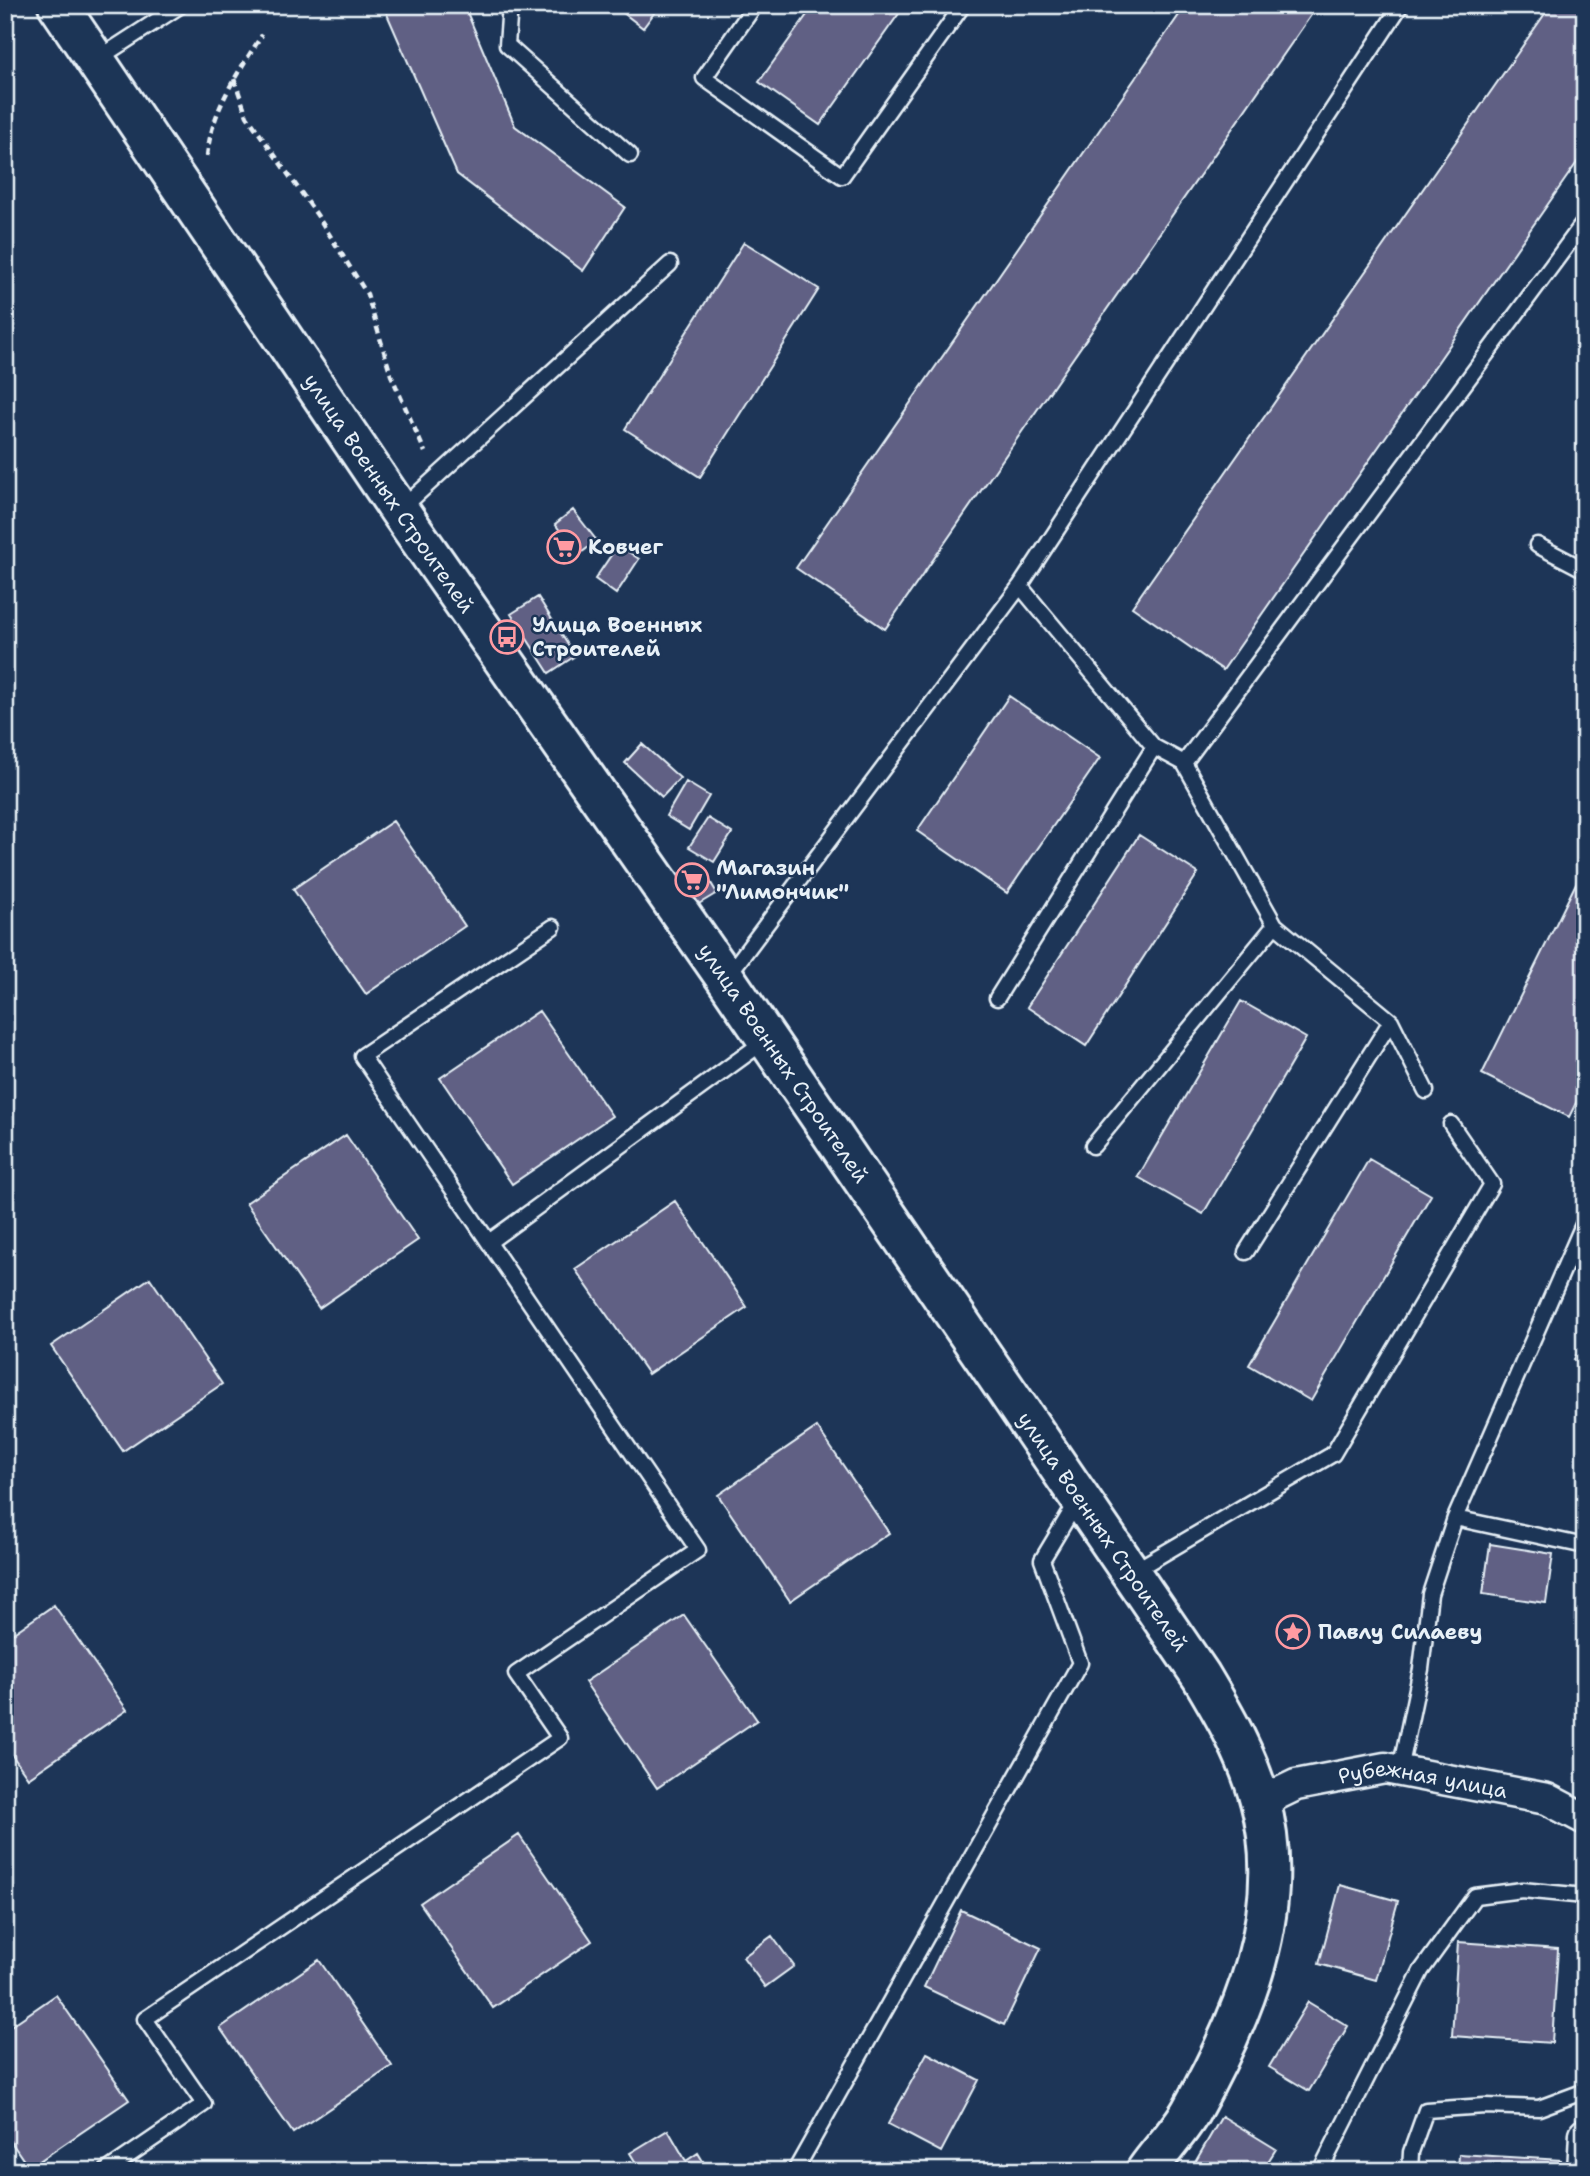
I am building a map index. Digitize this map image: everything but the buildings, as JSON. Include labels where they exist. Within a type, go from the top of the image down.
[{"type":"main road","name":"улица Военных Строителей","points":[[58,5],[399,510],[767,1039],[1201,1676],[1236,1733],[1261,1802],[1271,1868],[1266,1932],[1240,2010],[1190,2113],[1146,2171]]},
{"type":"street","name":"Рубежная улица","points":[[1261,1802],[1296,1785],[1385,1768],[1547,1799],[1585,1819]]},
{"type":"street","points":[[1583,2171],[1585,2134]]},
{"type":"lane","points":[[95,61],[181,5]]},
{"type":"lane","points":[[510,5],[507,46],[630,155]]},
{"type":"lane","points":[[755,5],[704,78],[842,176],[963,5]]},
{"type":"lane","points":[[726,979],[1020,586],[1401,5]]},
{"type":"lane","points":[[1184,763],[1585,221]]},
{"type":"lane","points":[[399,510],[670,264]]},
{"type":"lane","points":[[1537,545],[1585,570]]},
{"type":"lane","points":[[1020,586],[1154,747],[1184,763],[1275,925],[1391,1021],[1426,1091]]},
{"type":"lane","points":[[997,998],[1154,747]]},
{"type":"lane","points":[[1093,1146],[1275,925]]},
{"type":"lane","points":[[106,2171],[204,2104],[145,2019],[560,1738],[516,1674],[698,1550],[362,1056],[553,927]]},
{"type":"lane","points":[[1246,1252],[1391,1021]]},
{"type":"lane","points":[[489,1242],[767,1039]]},
{"type":"lane","points":[[1131,1573],[1333,1454],[1492,1184],[1451,1124]]},
{"type":"lane","points":[[1400,1770],[1420,1669],[1430,1594],[1455,1518],[1585,1220]]},
{"type":"lane","points":[[795,2171],[1080,1662],[1042,1560],[1079,1498]]},
{"type":"lane","points":[[1455,1518],[1585,1546]]},
{"type":"lane","points":[[1320,2171],[1421,1971],[1475,1896],[1522,1890],[1585,1896]]},
{"type":"lane","points":[[1410,2171],[1411,2152],[1426,2110],[1485,2106],[1539,2108],[1585,2091]]},
{"type":"path","points":[[206,165],[213,119],[262,34]]},
{"type":"path","points":[[234,79],[247,116],[317,215],[367,294],[391,376],[437,478]]},
{"type":"place","name":"Ковчег","points":[[564,547]]},
{"type":"place","name":"Улица Военных Строителей","points":[[507,637]]},
{"type":"place","name":"Магазин \"Лимончик\"","points":[[692,880]]},
{"type":"place","name":"Павлу Силаеву","points":[[1293,1632]]}]
